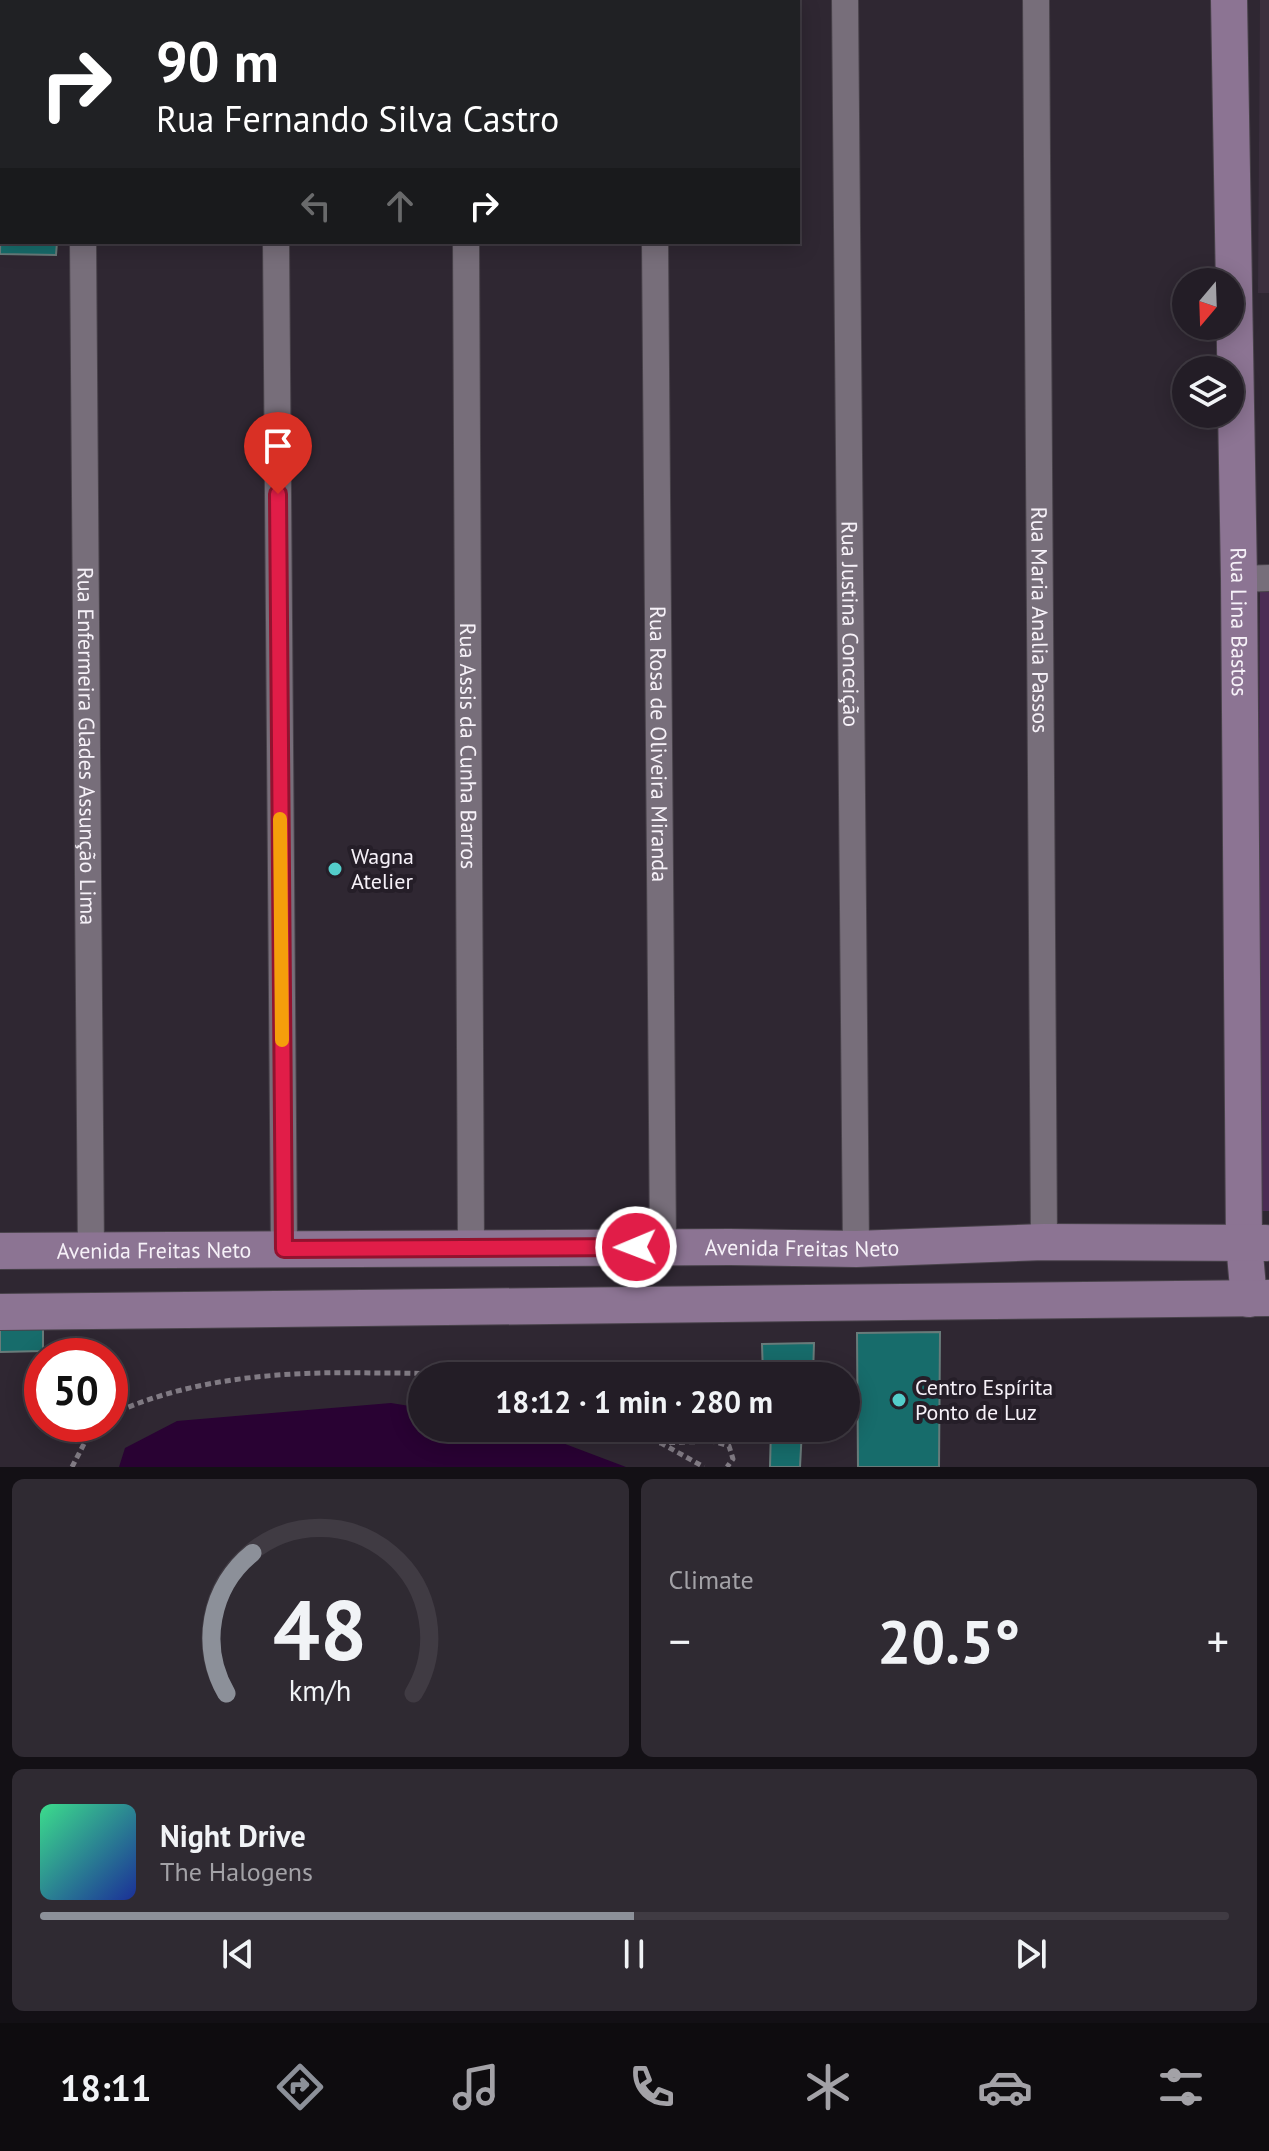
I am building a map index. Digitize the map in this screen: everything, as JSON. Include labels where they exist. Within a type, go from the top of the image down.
[{"type":"main road","name":"Rua Lina Bastos","points":[[1229,0],[1254,578],[1256,1243],[1259,1299]]},
{"type":"main road","name":"Avenida Freitas Neto","points":[[0,1251],[663,1247],[856,1249],[1044,1242],[1256,1243]]},
{"type":"main road","points":[[730,1247],[733,1303]]},
{"type":"main road","points":[[348,1248],[352,1307]]},
{"type":"main road","points":[[0,1312],[1259,1299]]},
{"type":"street","name":"Rua Justina Conceição","points":[[845,0],[856,1249]]},
{"type":"street","name":"Rua Maria Analia Passos","points":[[1036,0],[1044,1242]]},
{"type":"street","name":"Rua Enfermeira Glades Assunção Lima","points":[[83,244],[91,1252]]},
{"type":"street","points":[[276,244],[284,1249]]},
{"type":"street","name":"Rua Assis da Cunha Barros","points":[[466,244],[471,1249]]},
{"type":"street","name":"Rua Rosa de Oliveira Miranda","points":[[655,244],[663,1247]]},
{"type":"path","points":[[128,1407],[186,1388],[272,1375],[334,1372],[408,1374]]},
{"type":"path","points":[[659,1443],[712,1441],[729,1446],[733,1459],[727,1467]]},
{"type":"path","points":[[72,1467],[85,1442]]},
{"type":"path","points":[[659,1443],[704,1467]]},
{"type":"shaded area","points":[[1260,0],[1269,0],[1269,293],[1258,293]]},
{"type":"shaded area","points":[[1260,589],[1269,589],[1269,1211],[1256,1211]]},
{"type":"shaded area","points":[[391,1403],[408,1406],[408,1442],[560,1442],[626,1467],[119,1467],[125,1448],[177,1421]]},
{"type":"building","points":[[0,244],[57,244],[56,255],[0,254]]},
{"type":"building","points":[[43,1326],[43,1338],[24,1338],[24,1351],[0,1352],[0,1327]]},
{"type":"building","name":"Centro Espírita Ponto de Luz","points":[[940,1332],[939,1467],[858,1467],[860,1362],[857,1362],[857,1333]]},
{"type":"building","points":[[814,1343],[813,1362],[763,1362],[762,1344]]},
{"type":"building","points":[[771,1442],[801,1442],[800,1467],[770,1467]]},
{"type":"slow traffic","points":[[280,819],[282,1040]]},
{"type":"place","name":"Wagna Atelier","points":[[335,869]]},
{"type":"place","name":"Centro Espírita Ponto de Luz","points":[[899,1400]]},
{"type":"route","points":[[278,494],[284,1249],[636,1247]]}]
